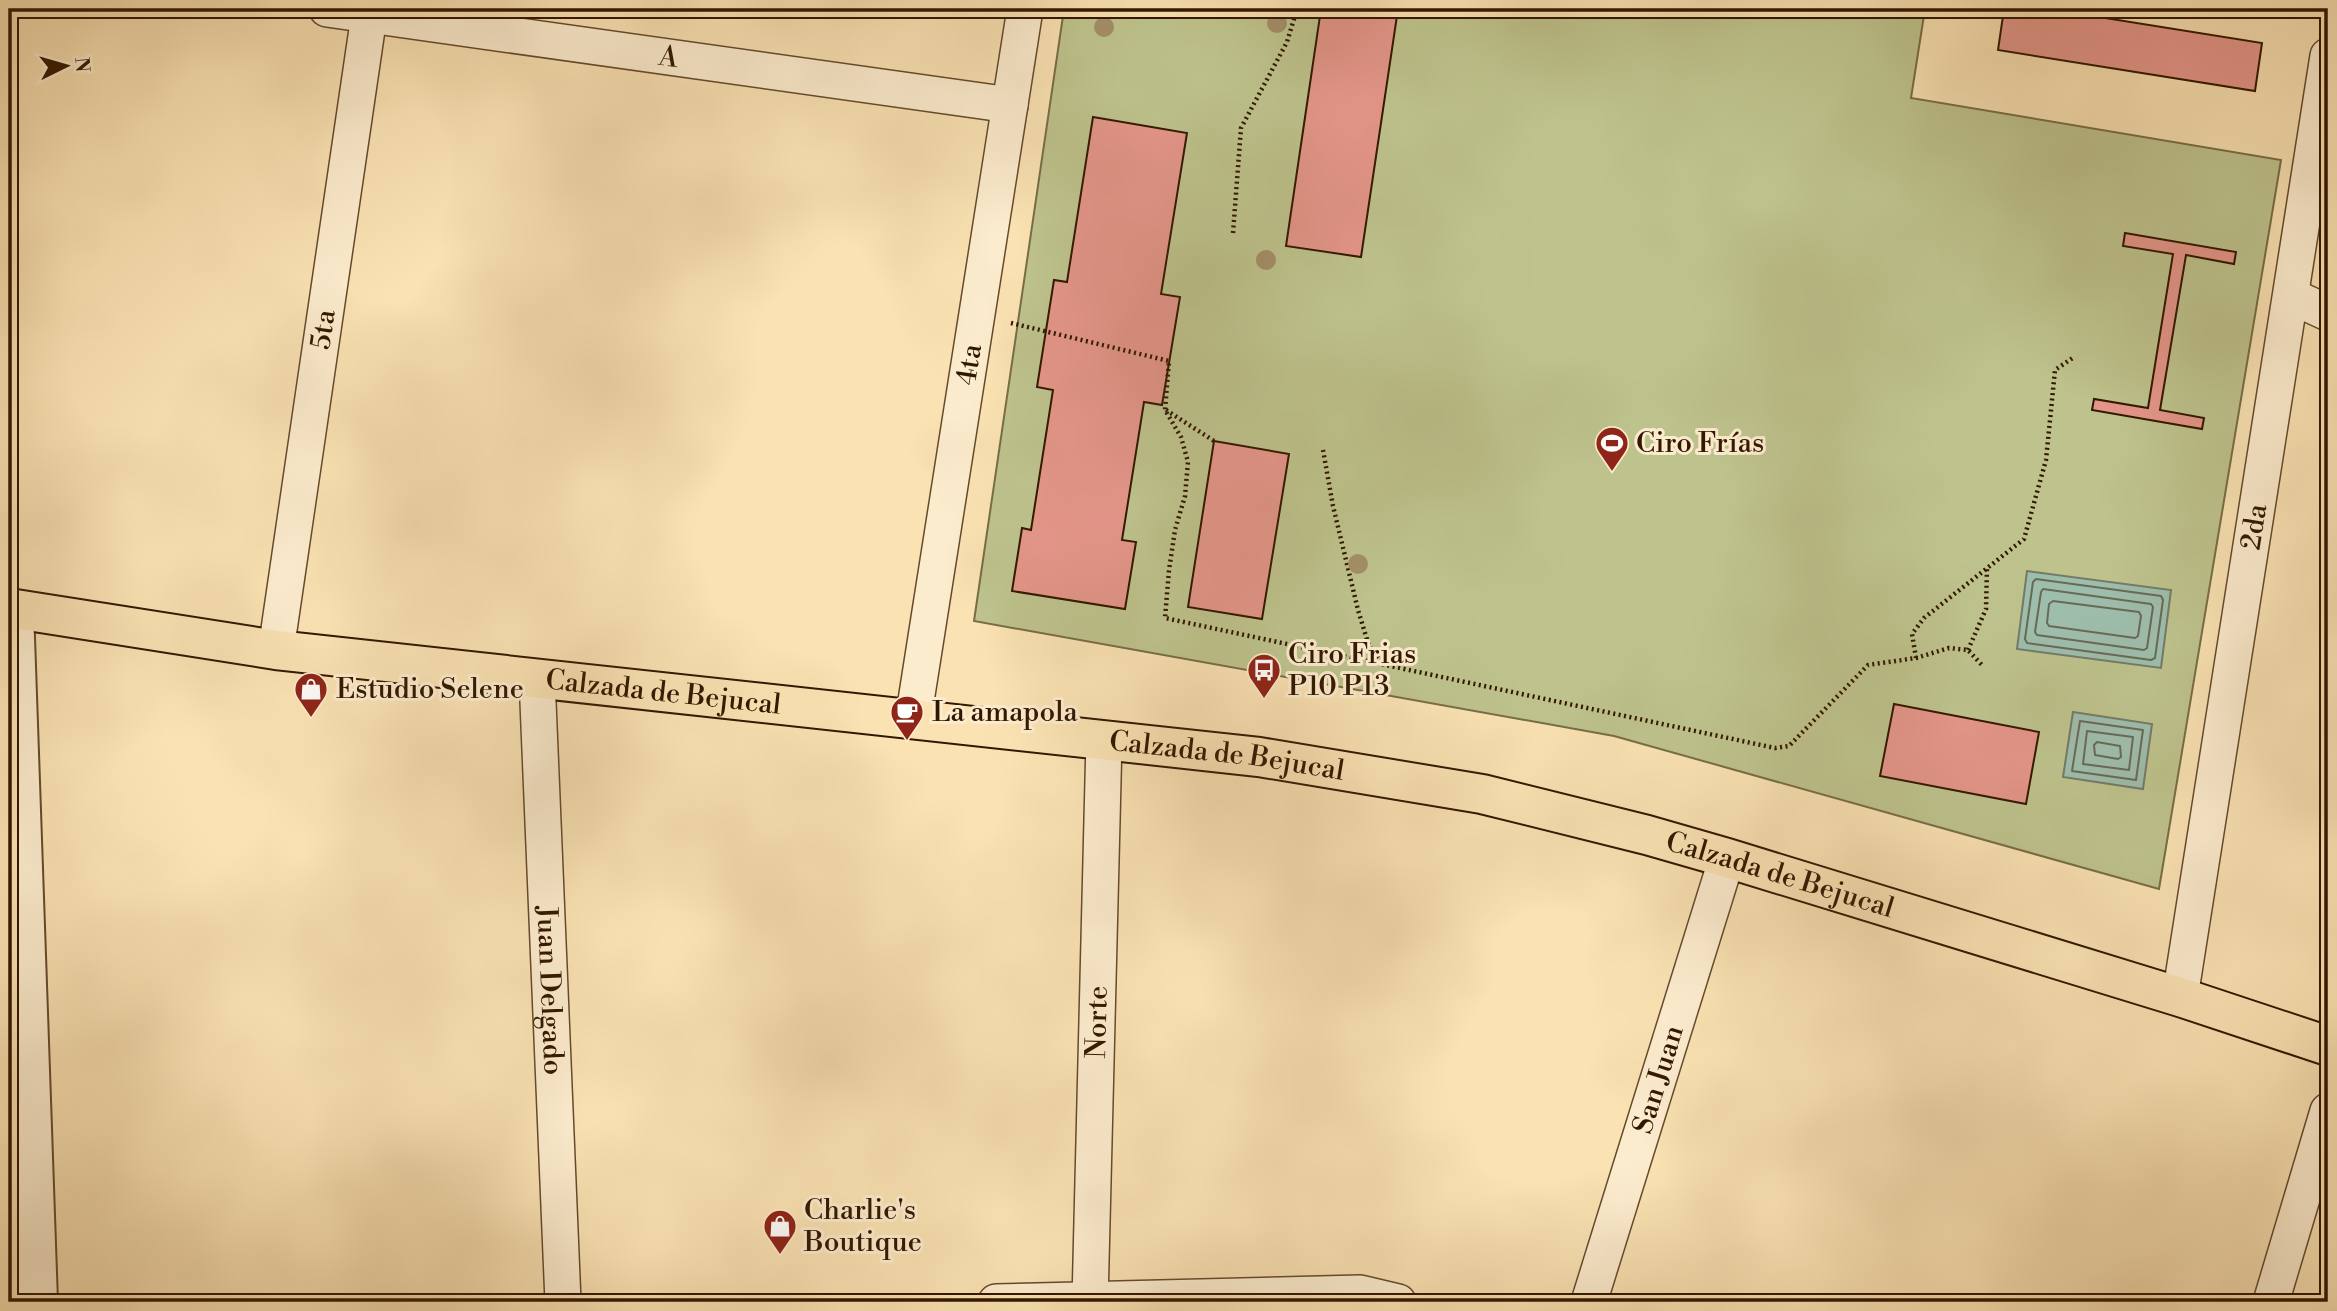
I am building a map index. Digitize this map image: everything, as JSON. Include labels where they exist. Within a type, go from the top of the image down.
[{"type":"main road","name":"Calzada de Bejucal","points":[[12,608],[275,650],[1259,757],[1482,794],[1727,858],[2180,997],[2328,1046]]},
{"type":"street","name":"A","points":[[327,9],[370,12],[1010,105]]},
{"type":"street","name":"4ta","points":[[913,720],[1025,9]]},
{"type":"street","name":"5ta","points":[[275,650],[370,12]]},
{"type":"street","name":"2da","points":[[2180,997],[2328,56]]},
{"type":"street","points":[[2291,296],[2328,313]]},
{"type":"street","points":[[12,608],[38,1302]]},
{"type":"street","name":"Juan Delgado","points":[[537,678],[563,1302]]},
{"type":"street","name":"Norte","points":[[1090,1301],[1104,740]]},
{"type":"street","name":"San Juan","points":[[1589,1302],[1727,858]]},
{"type":"street","points":[[2271,1302],[2328,1111]]},
{"type":"street","points":[[996,1302],[1360,1293],[1398,1302]]},
{"type":"path","points":[[1234,233],[1241,128],[1287,42],[1297,9]]},
{"type":"path","points":[[977,314],[1169,361],[1165,410],[1181,437],[1188,462],[1185,496],[1175,530],[1169,570],[1165,618],[1775,748],[1789,746],[1868,665],[1916,658],[1948,648],[1968,650],[1982,665]]},
{"type":"path","points":[[1916,658],[1912,634],[1924,618],[2024,539],[2046,460],[2055,370],[2074,357]]},
{"type":"path","points":[[1165,410],[1214,441]]},
{"type":"path","points":[[1323,450],[1333,506],[1369,646],[1384,665]]},
{"type":"path","points":[[1968,650],[1986,609],[1987,567]]},
{"type":"green space","name":"Ciro Frías","points":[[1064,9],[1925,9],[1911,98],[2281,160],[2159,889],[1614,736],[974,621]]},
{"type":"water","points":[[2027,571],[2171,590],[2161,668],[2017,649]]},
{"type":"water","points":[[2073,712],[2152,724],[2143,789],[2063,777]]},
{"type":"building","points":[[1321,9],[1398,9],[1361,257],[1286,246]]},
{"type":"building","points":[[2004,9],[2049,9],[2262,43],[2255,91],[1998,50]]},
{"type":"building","points":[[1093,117],[1187,133],[1161,294],[1180,297],[1162,405],[1144,402],[1122,540],[1136,542],[1125,609],[1012,591],[1022,528],[1031,530],[1053,390],[1037,387],[1054,280],[1067,282]]},
{"type":"building","points":[[2125,233],[2236,252],[2234,264],[2186,255],[2160,410],[2204,418],[2202,429],[2092,410],[2094,399],[2148,408],[2173,254],[2123,246]]},
{"type":"building","points":[[1214,441],[1289,454],[1262,619],[1188,607]]},
{"type":"building","points":[[1894,704],[2039,732],[2026,804],[1880,776]]},
{"type":"place","name":"Ciro Frías","points":[[1612,473]]},
{"type":"place","name":"Ciro Frias P10 P13","points":[[1264,700]]},
{"type":"place","name":"Estudio Selene","points":[[311,719]]},
{"type":"place","name":"La amapola","points":[[907,742]]},
{"type":"place","name":"Charlie's Boutique","points":[[780,1256]]}]
